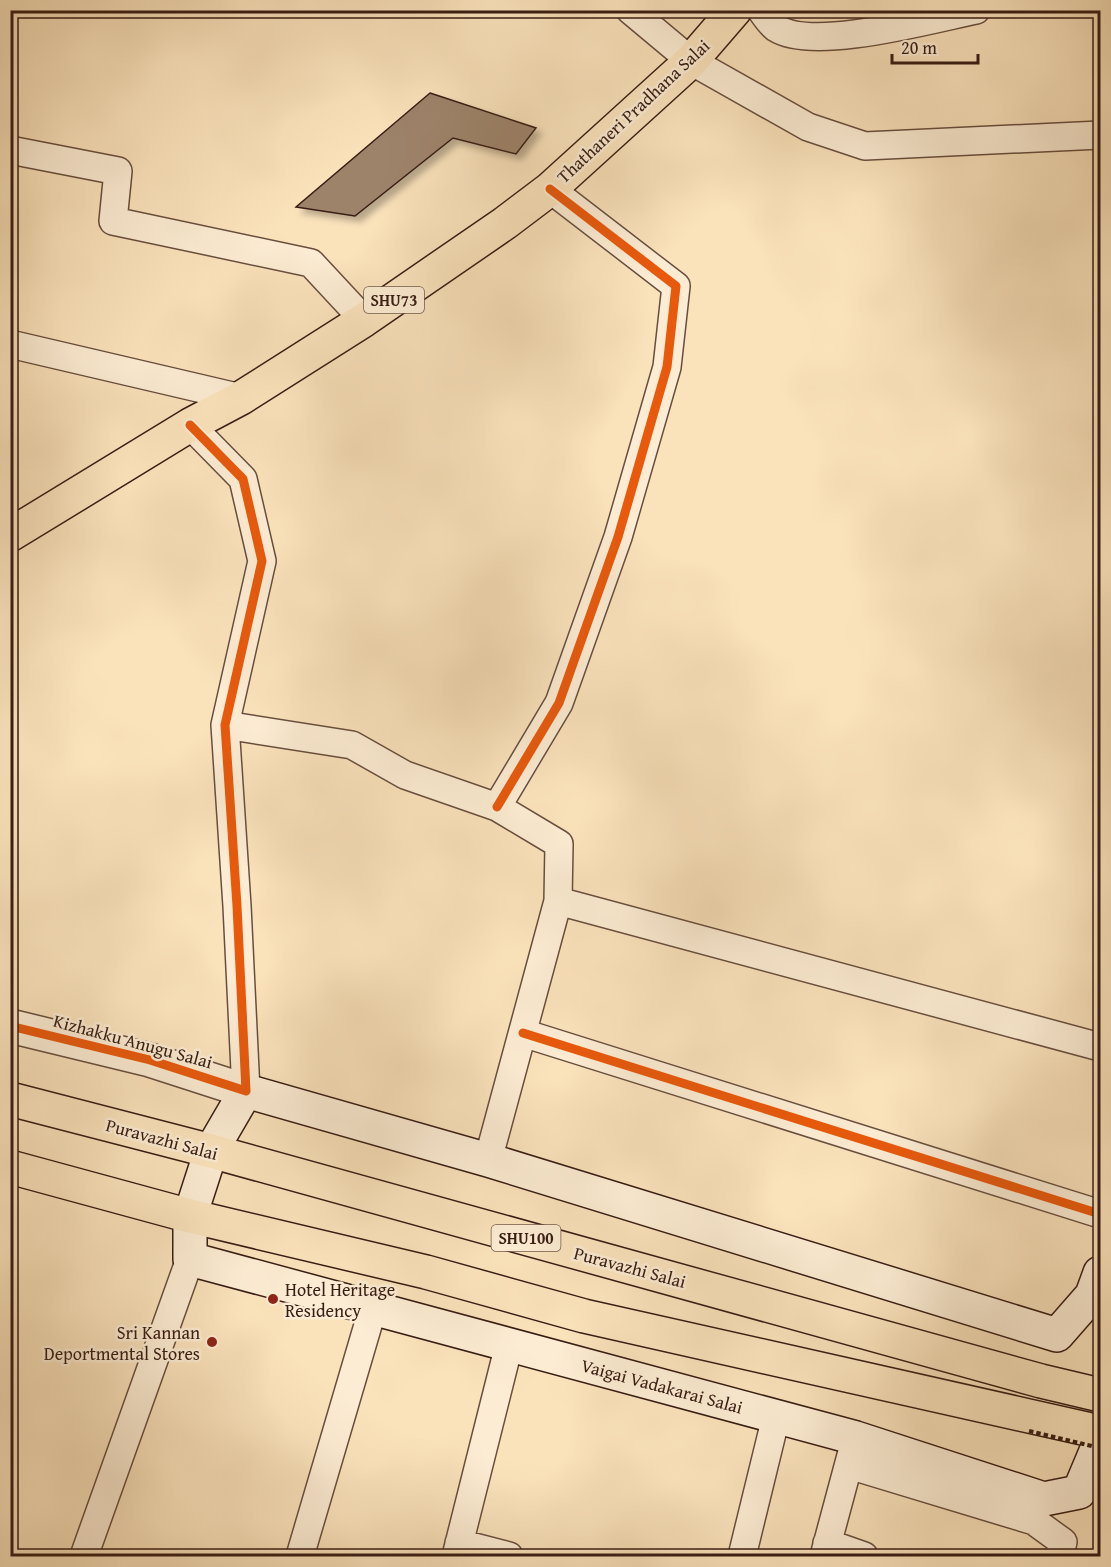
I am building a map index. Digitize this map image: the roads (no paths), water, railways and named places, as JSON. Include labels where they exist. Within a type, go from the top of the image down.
[{"type":"main road","name":"Thathaneri Pradhana Salai","points":[[10,535],[190,425],[241,398],[364,320],[505,223],[550,189],[691,61],[735,10]]},
{"type":"main road","name":"Kizhakku Anugu Salai","points":[[10,1026],[150,1060],[246,1091]]},
{"type":"main road","points":[[190,1258],[190,1216],[211,1151],[246,1091],[488,1160],[1058,1335],[1092,1295],[1101,1273]]},
{"type":"main road","name":"Puravazhi Salai","points":[[10,1099],[211,1151],[1041,1381],[1101,1395]]},
{"type":"main road","points":[[10,1167],[190,1216],[426,1272],[584,1316],[1031,1423],[1101,1432]]},
{"type":"main road","name":"Vaigai Vadakarai Salai","points":[[190,1258],[776,1417],[852,1452],[1044,1499],[1079,1492],[1101,1442]]},
{"type":"street","points":[[630,10],[691,61],[808,127],[865,146],[1101,135]]},
{"type":"street","points":[[761,10],[776,28],[812,36],[861,33],[976,10]]},
{"type":"street","points":[[10,150],[118,171],[113,220],[311,263],[364,320]]},
{"type":"street","points":[[497,807],[559,702],[618,537],[667,367],[676,286],[550,189]]},
{"type":"street","points":[[10,344],[241,398]]},
{"type":"street","points":[[190,425],[243,479],[262,561],[225,725],[246,1091]]},
{"type":"street","points":[[225,725],[352,745],[405,775],[497,807],[559,844],[558,901],[488,1160]]},
{"type":"street","points":[[558,901],[1101,1047]]},
{"type":"street","points":[[523,1033],[1101,1214]]},
{"type":"street","points":[[84,1557],[190,1258]]},
{"type":"street","points":[[300,1557],[373,1308]]},
{"type":"street","points":[[509,1345],[458,1550],[509,1557]]},
{"type":"street","points":[[742,1557],[776,1417]]},
{"type":"street","points":[[864,1557],[825,1550],[852,1452],[1034,1521],[1063,1542],[1059,1557]]},
{"type":"place","name":"Hotel Heritage Residency","points":[[273,1299]]},
{"type":"place","name":"Sri Kannan Deportmental Stores","points":[[212,1342]]}]
